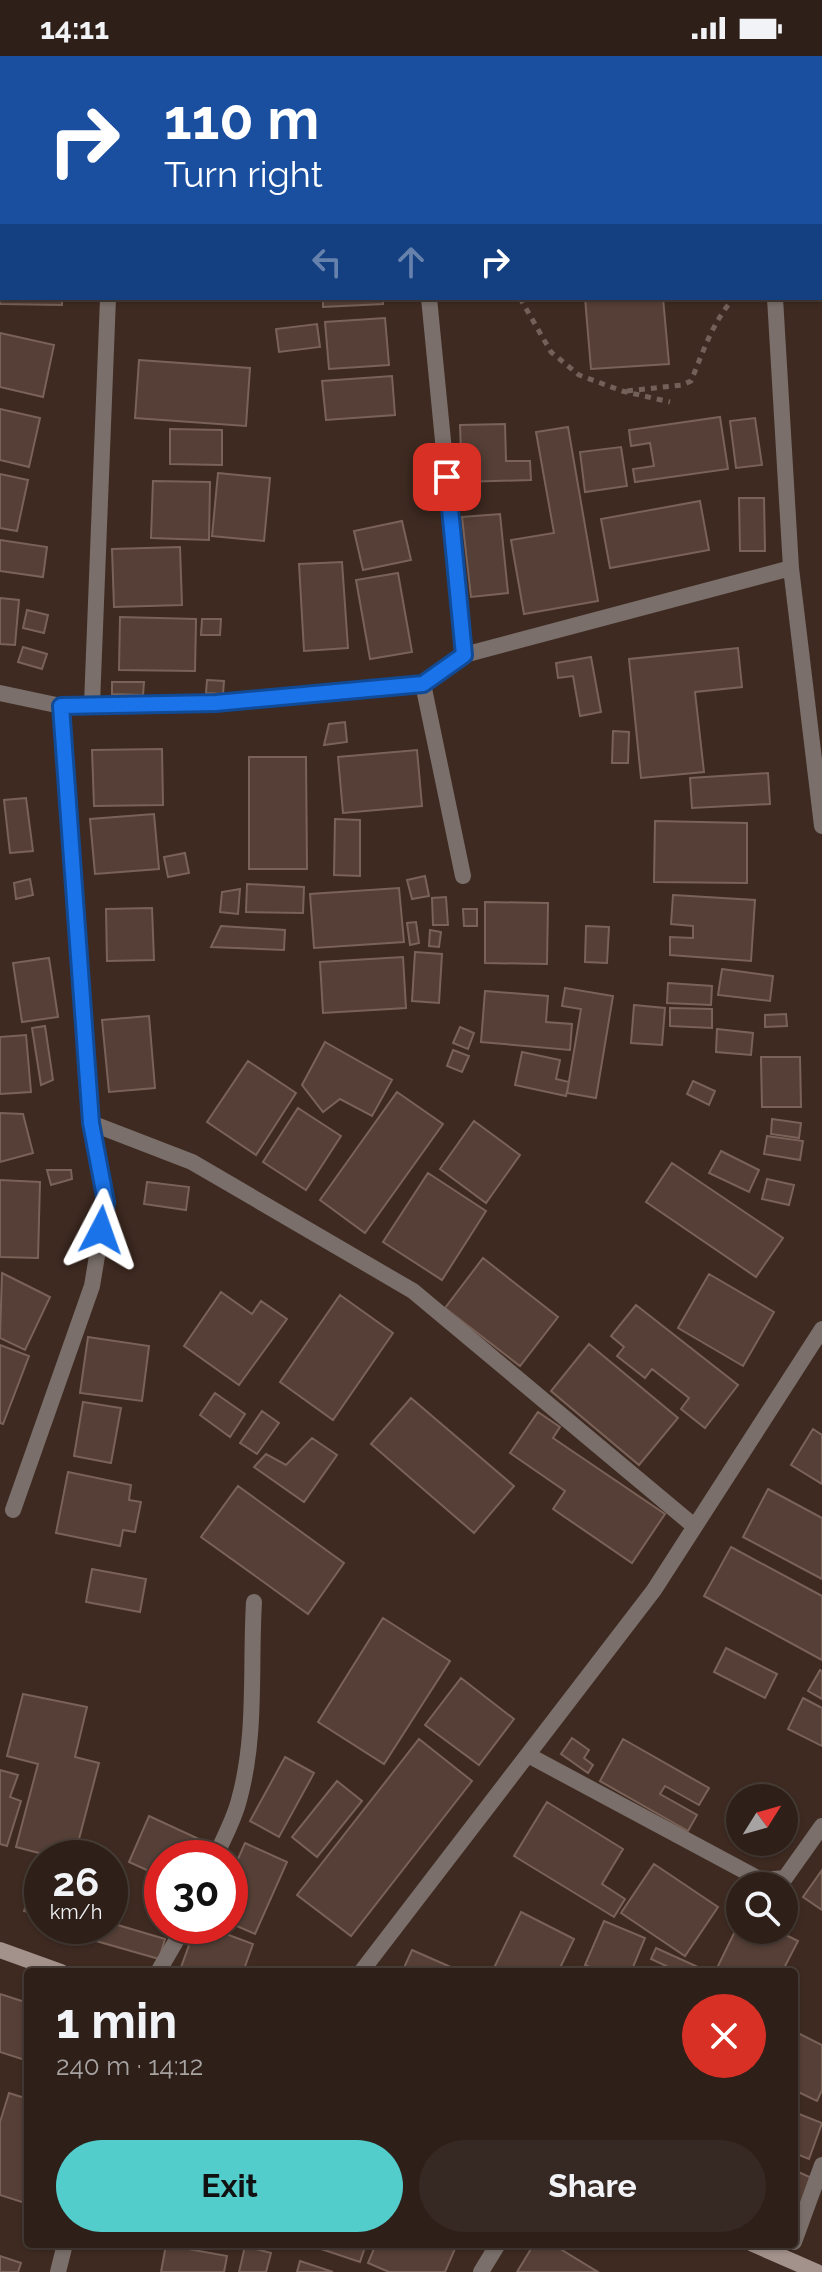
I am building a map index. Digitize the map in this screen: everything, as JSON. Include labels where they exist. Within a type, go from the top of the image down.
[{"type":"main road","points":[[0,1950],[50,1968]]},
{"type":"main road","points":[[792,2248],[817,2272]]},
{"type":"street","points":[[92,704],[108,300]]},
{"type":"street","points":[[429,300],[464,655]]},
{"type":"street","points":[[775,300],[791,568],[822,826]]},
{"type":"street","points":[[0,693],[61,706],[216,703],[423,684],[464,655],[791,568]]},
{"type":"street","points":[[423,684],[463,876]]},
{"type":"street","points":[[13,1510],[92,1286],[106,1202],[91,1123],[61,706]]},
{"type":"street","points":[[91,1123],[192,1162],[413,1291],[694,1526]]},
{"type":"street","points":[[364,1968],[654,1590],[822,1329]]},
{"type":"street","points":[[223,1840],[239,1802],[247,1754],[254,1697],[254,1602]]},
{"type":"street","points":[[528,1755],[761,1880],[785,1878],[822,1826]]},
{"type":"street","points":[[160,1968],[174,1944]]},
{"type":"street","points":[[798,2231],[822,2165]]},
{"type":"street","points":[[58,2272],[64,2248]]},
{"type":"street","points":[[481,2272],[496,2248]]},
{"type":"path","points":[[521,300],[551,352],[579,375],[622,391],[670,402]]},
{"type":"path","points":[[622,391],[682,385],[691,381],[706,343],[732,300]]},
{"type":"building","points":[[0,300],[62,300],[62,305],[0,304]]},
{"type":"building","points":[[323,300],[383,300],[383,304],[323,307]]},
{"type":"building","points":[[585,300],[663,300],[669,364],[591,369]]},
{"type":"building","points":[[385,318],[389,365],[329,369],[325,322]]},
{"type":"building","points":[[317,324],[320,347],[279,352],[276,329]]},
{"type":"building","points":[[0,333],[54,345],[43,397],[0,387]]},
{"type":"building","points":[[139,360],[250,368],[246,426],[135,418]]},
{"type":"building","points":[[392,376],[395,415],[326,420],[322,381]]},
{"type":"building","points":[[0,409],[40,418],[29,467],[0,460]]},
{"type":"building","points":[[720,417],[728,469],[635,482],[633,469],[654,466],[650,443],[631,446],[629,430]]},
{"type":"building","points":[[755,418],[762,465],[736,468],[730,421]]},
{"type":"building","points":[[505,424],[506,461],[530,461],[531,480],[462,482],[460,425]]},
{"type":"building","points":[[568,427],[598,601],[524,614],[511,540],[554,533],[536,432]]},
{"type":"building","points":[[170,429],[222,430],[222,465],[170,464]]},
{"type":"building","points":[[621,447],[627,486],[585,492],[580,452]]},
{"type":"building","points":[[218,473],[270,478],[264,541],[212,536]]},
{"type":"building","points":[[0,474],[28,480],[17,531],[0,528]]},
{"type":"building","points":[[153,481],[210,482],[209,540],[151,538]]},
{"type":"building","points":[[739,498],[764,498],[765,551],[740,551]]},
{"type":"building","points":[[700,501],[709,550],[610,568],[601,519]]},
{"type":"building","points":[[500,514],[508,593],[471,597],[462,517]]},
{"type":"building","points":[[402,521],[411,560],[363,570],[354,531]]},
{"type":"building","points":[[0,540],[47,547],[43,577],[0,571]]},
{"type":"building","points":[[180,547],[182,605],[114,607],[112,549]]},
{"type":"building","points":[[342,562],[348,648],[304,651],[299,564]]},
{"type":"building","points":[[398,573],[412,652],[370,659],[356,580]]},
{"type":"building","points":[[0,598],[19,600],[15,645],[0,644]]},
{"type":"building","points":[[27,610],[48,615],[44,633],[23,628]]},
{"type":"building","points":[[120,617],[196,619],[195,671],[119,670]]},
{"type":"building","points":[[202,619],[221,619],[220,635],[201,635]]},
{"type":"building","points":[[23,647],[47,654],[42,669],[18,662]]},
{"type":"building","points":[[738,648],[742,687],[695,692],[704,772],[641,778],[629,659]]},
{"type":"building","points":[[591,657],[601,712],[580,716],[573,676],[558,678],[556,663]]},
{"type":"building","points":[[207,680],[224,681],[223,694],[206,693]]},
{"type":"building","points":[[112,682],[144,682],[143,695],[112,694]]},
{"type":"building","points":[[345,722],[347,742],[324,745],[329,724]]},
{"type":"building","points":[[613,731],[629,732],[628,763],[612,763]]},
{"type":"building","points":[[162,749],[163,805],[94,806],[92,750]]},
{"type":"building","points":[[417,750],[422,806],[343,813],[338,757]]},
{"type":"building","points":[[249,757],[306,757],[307,869],[249,869]]},
{"type":"building","points":[[768,773],[770,804],[692,808],[690,778]]},
{"type":"building","points":[[26,798],[33,851],[10,853],[4,800]]},
{"type":"building","points":[[154,814],[159,869],[95,874],[90,819]]},
{"type":"building","points":[[335,819],[360,820],[360,876],[334,875]]},
{"type":"building","points":[[655,821],[747,823],[747,883],[654,882]]},
{"type":"building","points":[[185,853],[189,873],[168,877],[164,857]]},
{"type":"building","points":[[425,876],[429,896],[412,899],[407,880]]},
{"type":"building","points":[[30,879],[33,895],[16,899],[14,883]]},
{"type":"building","points":[[247,884],[304,887],[303,913],[246,912]]},
{"type":"building","points":[[399,888],[404,942],[314,948],[310,894]]},
{"type":"building","points":[[240,889],[238,914],[220,912],[222,892]]},
{"type":"building","points":[[673,895],[755,900],[751,961],[670,955],[670,937],[693,938],[693,926],[671,924]]},
{"type":"building","points":[[446,897],[448,925],[433,925],[432,898]]},
{"type":"building","points":[[485,902],[548,903],[547,964],[485,963]]},
{"type":"building","points":[[152,908],[154,960],[107,961],[106,909]]},
{"type":"building","points":[[463,909],[477,909],[477,926],[464,926]]},
{"type":"building","points":[[416,922],[419,943],[410,945],[407,923]]},
{"type":"building","points":[[221,926],[285,930],[284,950],[211,947]]},
{"type":"building","points":[[586,926],[609,927],[607,963],[585,962]]},
{"type":"building","points":[[430,930],[441,932],[439,947],[429,946]]},
{"type":"building","points":[[415,952],[442,954],[439,1003],[412,1001]]},
{"type":"building","points":[[403,957],[406,1008],[323,1013],[320,962]]},
{"type":"building","points":[[49,958],[58,1017],[22,1022],[13,963]]},
{"type":"building","points":[[722,969],[773,976],[770,1001],[718,995]]},
{"type":"building","points":[[668,983],[712,986],[711,1005],[667,1003]]},
{"type":"building","points":[[565,988],[613,996],[596,1098],[567,1093],[581,1009],[562,1006]]},
{"type":"building","points":[[485,991],[548,996],[546,1022],[572,1024],[570,1050],[481,1042]]},
{"type":"building","points":[[634,1005],[665,1008],[662,1045],[631,1043]]},
{"type":"building","points":[[670,1008],[712,1009],[712,1028],[670,1026]]},
{"type":"building","points":[[786,1014],[787,1026],[765,1027],[765,1015]]},
{"type":"building","points":[[149,1016],[155,1088],[109,1092],[102,1020]]},
{"type":"building","points":[[45,1026],[53,1080],[41,1085],[32,1028]]},
{"type":"building","points":[[460,1027],[474,1033],[468,1049],[453,1043]]},
{"type":"building","points":[[717,1029],[753,1033],[751,1055],[716,1052]]},
{"type":"building","points":[[26,1035],[31,1092],[0,1094],[0,1037]]},
{"type":"building","points":[[325,1042],[392,1080],[372,1116],[340,1099],[323,1112],[302,1085]]},
{"type":"building","points":[[453,1050],[469,1056],[462,1072],[447,1066]]},
{"type":"building","points":[[522,1052],[560,1060],[556,1079],[569,1082],[566,1096],[515,1085]]},
{"type":"building","points":[[761,1057],[800,1057],[801,1107],[762,1107]]},
{"type":"building","points":[[248,1061],[296,1093],[256,1155],[207,1122]]},
{"type":"building","points":[[693,1081],[715,1091],[709,1105],[687,1094]]},
{"type":"building","points":[[397,1092],[443,1124],[365,1233],[320,1200]]},
{"type":"building","points":[[298,1108],[341,1136],[306,1190],[263,1162]]},
{"type":"building","points":[[0,1113],[23,1114],[33,1153],[0,1162]]},
{"type":"building","points":[[772,1119],[801,1123],[799,1138],[771,1134]]},
{"type":"building","points":[[474,1121],[520,1155],[486,1203],[440,1169]]},
{"type":"building","points":[[767,1136],[803,1141],[800,1160],[764,1154]]},
{"type":"building","points":[[721,1151],[759,1170],[749,1192],[709,1173]]},
{"type":"building","points":[[672,1163],[783,1238],[756,1277],[646,1202]]},
{"type":"building","points":[[47,1170],[71,1170],[72,1179],[51,1185]]},
{"type":"building","points":[[428,1173],[486,1211],[442,1280],[383,1242]]},
{"type":"building","points":[[767,1179],[794,1185],[789,1205],[762,1199]]},
{"type":"building","points":[[0,1180],[40,1182],[38,1258],[0,1257]]},
{"type":"building","points":[[147,1182],[189,1187],[186,1210],[144,1204]]},
{"type":"building","points":[[483,1258],[558,1317],[520,1366],[445,1308]]},
{"type":"building","points":[[2,1273],[50,1297],[25,1350],[0,1338]]},
{"type":"building","points":[[709,1274],[774,1312],[743,1366],[678,1328]]},
{"type":"building","points":[[221,1292],[252,1314],[261,1301],[287,1319],[239,1385],[184,1346]]},
{"type":"building","points":[[340,1295],[393,1333],[333,1420],[280,1382]]},
{"type":"building","points":[[636,1305],[738,1385],[705,1428],[681,1409],[689,1398],[652,1369],[645,1378],[617,1356],[624,1347],[611,1336]]},
{"type":"building","points":[[88,1337],[149,1346],[142,1401],[80,1393]]},
{"type":"building","points":[[589,1344],[678,1418],[639,1465],[551,1391]]},
{"type":"building","points":[[0,1345],[29,1356],[3,1424],[0,1423]]},
{"type":"building","points":[[215,1393],[245,1414],[230,1437],[200,1415]]},
{"type":"building","points":[[411,1398],[514,1486],[474,1533],[371,1444]]},
{"type":"building","points":[[83,1402],[121,1408],[111,1463],[74,1456]]},
{"type":"building","points":[[262,1411],[279,1423],[257,1454],[240,1443]]},
{"type":"building","points":[[538,1412],[560,1427],[553,1438],[665,1514],[632,1563],[553,1509],[565,1491],[510,1453]]},
{"type":"building","points":[[813,1429],[822,1435],[822,1484],[791,1465]]},
{"type":"building","points":[[312,1438],[337,1455],[304,1502],[254,1467],[266,1454],[286,1465]]},
{"type":"building","points":[[68,1472],[131,1485],[129,1500],[141,1502],[135,1532],[123,1530],[120,1546],[56,1533]]},
{"type":"building","points":[[238,1486],[344,1563],[308,1614],[201,1537]]},
{"type":"building","points":[[768,1489],[822,1518],[822,1579],[743,1537]]},
{"type":"building","points":[[731,1547],[822,1596],[822,1660],[704,1596]]},
{"type":"building","points":[[92,1569],[146,1579],[140,1612],[86,1602]]},
{"type":"building","points":[[383,1618],[450,1661],[384,1764],[318,1722]]},
{"type":"building","points":[[726,1648],[777,1674],[765,1698],[714,1672]]},
{"type":"building","points":[[822,1671],[822,1699],[808,1691]]},
{"type":"building","points":[[461,1678],[514,1719],[479,1765],[425,1725]]},
{"type":"building","points":[[23,1694],[87,1707],[75,1757],[99,1763],[79,1840],[24,1840],[24,1849],[16,1847],[38,1764],[7,1756]]},
{"type":"building","points":[[803,1698],[822,1708],[822,1746],[788,1729]]},
{"type":"building","points":[[572,1738],[589,1750],[584,1758],[593,1765],[588,1773],[561,1754]]},
{"type":"building","points":[[419,1739],[472,1781],[351,1936],[297,1895]]},
{"type":"building","points":[[623,1739],[709,1788],[699,1805],[665,1786],[660,1794],[697,1815],[688,1831],[600,1781]]},
{"type":"building","points":[[285,1757],[314,1773],[279,1837],[250,1821]]},
{"type":"building","points":[[0,1770],[18,1775],[10,1797],[21,1801],[7,1846],[0,1844]]},
{"type":"building","points":[[337,1781],[362,1801],[317,1857],[292,1837]]},
{"type":"building","points":[[547,1802],[623,1849],[602,1884],[625,1899],[614,1917],[514,1856]]},
{"type":"building","points":[[149,1816],[201,1840],[144,1840],[144,1869],[129,1862]]},
{"type":"building","points":[[248,1844],[287,1862],[255,1934],[248,1931]]},
{"type":"building","points":[[654,1864],[718,1907],[685,1956],[621,1913]]},
{"type":"building","points":[[822,1870],[822,1910],[803,1897]]},
{"type":"building","points":[[521,1912],[574,1939],[560,1968],[494,1968]]},
{"type":"building","points":[[604,1921],[645,1938],[633,1968],[592,1968],[585,1965]]},
{"type":"building","points":[[128,1928],[144,1933],[144,1944],[164,1944],[159,1959],[106,1944],[128,1944]]},
{"type":"building","points":[[248,1942],[253,1944],[244,1968],[181,1968],[189,1944]]},
{"type":"building","points":[[729,1944],[796,1944],[784,1968],[717,1968]]},
{"type":"building","points":[[656,1948],[698,1967],[670,1968],[651,1959]]},
{"type":"building","points":[[412,1950],[453,1968],[404,1968]]},
{"type":"building","points":[[0,1994],[24,2002],[24,2060],[0,2052]]},
{"type":"building","points":[[798,2033],[822,2045],[822,2090],[817,2101],[798,2092]]},
{"type":"building","points":[[9,2093],[24,2098],[24,2203],[0,2195],[0,2122]]},
{"type":"building","points":[[798,2114],[822,2123],[809,2159],[798,2155]]},
{"type":"building","points":[[798,2172],[814,2179],[798,2214]]},
{"type":"building","points":[[165,2248],[227,2256],[224,2272],[161,2272]]},
{"type":"building","points":[[245,2248],[271,2253],[266,2272],[239,2272]]},
{"type":"building","points":[[318,2248],[365,2248],[360,2262]]},
{"type":"building","points":[[374,2248],[455,2248],[445,2272],[389,2272],[368,2263]]},
{"type":"building","points":[[532,2248],[559,2248],[598,2272],[517,2272]]},
{"type":"building","points":[[0,2256],[21,2263],[18,2272],[0,2272]]},
{"type":"building","points":[[300,2261],[333,2272],[297,2272]]},
{"type":"route","points":[[101,1230],[106,1202],[91,1123],[61,706],[216,703],[423,684],[464,655],[447,477]]}]
